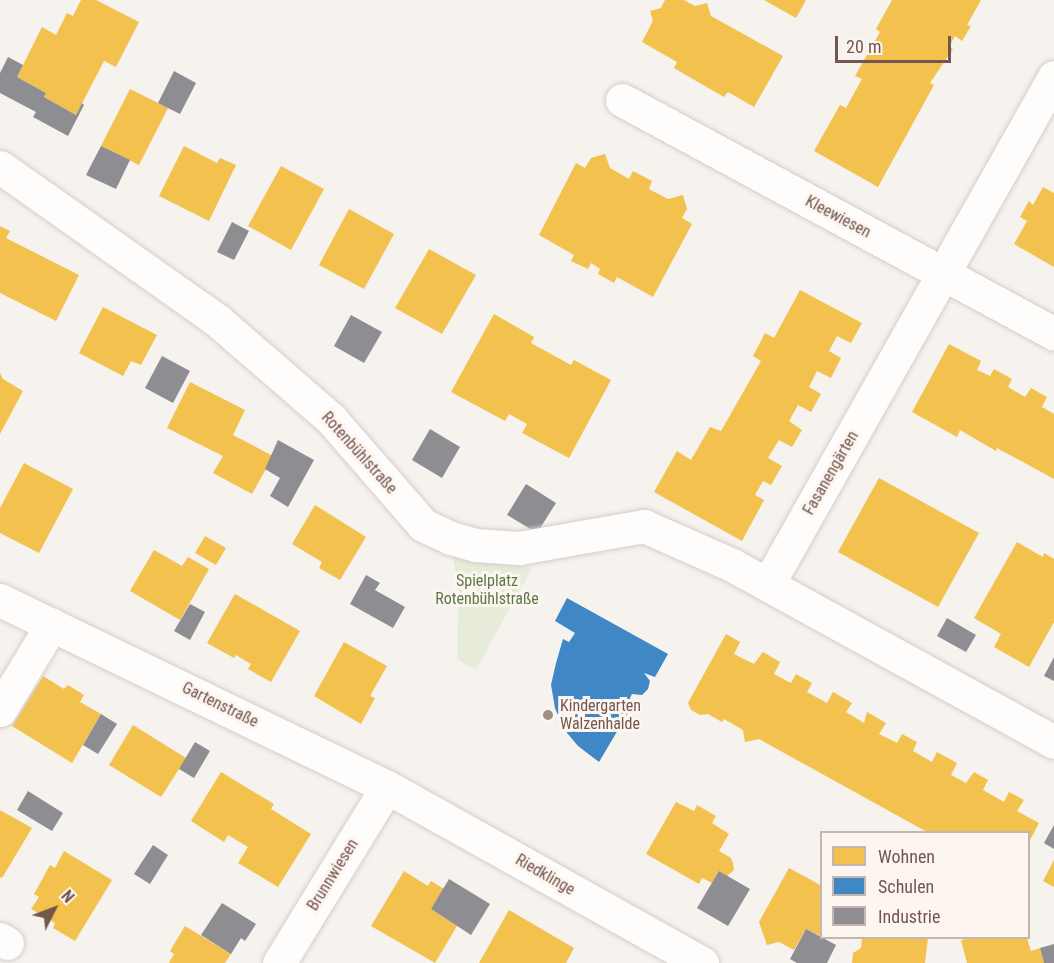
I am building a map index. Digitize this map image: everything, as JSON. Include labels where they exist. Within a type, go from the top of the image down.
[{"type":"street","name":"Fasanengärten","points":[[768,584],[1054,77]]},
{"type":"street","name":"Kleewiesen","points":[[622,100],[1054,334]]},
{"type":"street","name":"Rotenbühlstraße","points":[[0,167],[218,321],[331,419],[423,525],[450,538],[476,545],[519,548],[644,526],[768,584]]},
{"type":"street","points":[[768,584],[1054,742]]},
{"type":"street","name":"Gartenstraße","points":[[0,600],[387,787]]},
{"type":"street","points":[[0,710],[52,624]]},
{"type":"street","name":"Brunnwiesen","points":[[279,963],[387,787]]},
{"type":"street","name":"Riedklinge","points":[[387,787],[702,963]]},
{"type":"green space","name":"Spielplatz Rotenbühlstraße","points":[[453,557],[532,568],[476,670],[457,659],[459,592]]},
{"type":"building: Wohnen","points":[[81,0],[96,0],[139,22],[116,67],[104,61],[76,115],[44,97],[46,93],[17,77],[42,27],[56,35],[67,13],[73,16]]},
{"type":"building: Wohnen","points":[[665,0],[684,0],[695,6],[707,3],[711,16],[783,56],[754,107],[728,92],[724,97],[691,78],[674,68],[677,62],[642,42],[653,21],[650,11],[661,8]]},
{"type":"building: Wohnen","points":[[764,0],[806,0],[796,18]]},
{"type":"building: Wohnen","points":[[892,0],[981,0],[967,25],[971,26],[962,41],[955,36],[949,47],[953,49],[930,83],[934,85],[878,187],[814,151],[840,105],[846,108],[862,79],[855,76],[880,32],[876,29]]},
{"type":"building: Wohnen","points":[[130,89],[168,108],[139,165],[101,146]]},
{"type":"building: Wohnen","points":[[184,146],[217,163],[220,158],[236,165],[209,221],[159,196]]},
{"type":"building: Wohnen","points":[[605,154],[610,168],[629,179],[633,171],[652,181],[649,189],[668,199],[683,195],[687,209],[682,218],[692,224],[653,297],[617,277],[614,283],[598,274],[600,269],[591,263],[588,269],[571,261],[574,255],[539,235],[576,163],[585,168],[591,158]]},
{"type":"building: Wohnen","points":[[281,166],[324,189],[291,250],[248,226]]},
{"type":"building: Wohnen","points":[[1043,187],[1054,193],[1054,267],[1014,244],[1027,221],[1020,217],[1029,201],[1033,205]]},
{"type":"building: Wohnen","points":[[349,209],[394,234],[364,289],[319,265]]},
{"type":"building: Wohnen","points":[[0,226],[10,231],[6,238],[79,275],[56,321],[0,293]]},
{"type":"building: Wohnen","points":[[429,249],[476,275],[442,334],[395,308]]},
{"type":"building: Wohnen","points":[[800,290],[862,323],[851,343],[837,336],[829,351],[841,358],[831,378],[817,371],[809,387],[821,394],[811,412],[798,405],[789,421],[802,430],[792,447],[779,440],[768,458],[782,466],[771,485],[763,481],[755,495],[764,500],[742,541],[654,492],[677,451],[691,460],[710,427],[721,431],[761,361],[753,356],[765,333],[774,338]]},
{"type":"building: Wohnen","points":[[103,307],[157,335],[141,365],[131,361],[123,376],[79,353]]},
{"type":"building: Wohnen","points":[[494,314],[534,337],[531,343],[571,365],[574,360],[611,380],[569,458],[522,433],[527,424],[509,414],[505,421],[451,392]]},
{"type":"building: Wohnen","points":[[949,344],[981,361],[977,370],[990,376],[994,369],[1012,379],[1008,387],[1025,397],[1031,388],[1047,397],[1042,407],[1054,414],[1054,479],[997,448],[996,451],[960,430],[957,437],[912,412]]},
{"type":"building: Wohnen","points":[[0,373],[3,379],[23,391],[0,434]]},
{"type":"building: Wohnen","points":[[190,382],[245,410],[233,435],[273,456],[252,494],[213,473],[223,456],[167,428]]},
{"type":"building: Wohnen","points":[[24,463],[73,489],[39,553],[0,533],[0,508]]},
{"type":"building: Wohnen","points":[[879,478],[979,533],[938,607],[838,552]]},
{"type":"building: Wohnen","points":[[315,505],[366,537],[340,580],[319,568],[322,562],[292,544]]},
{"type":"building: Wohnen","points":[[205,536],[226,548],[216,565],[195,553]]},
{"type":"building: Wohnen","points":[[1017,542],[1043,557],[1044,553],[1054,559],[1054,622],[1029,667],[994,647],[1001,634],[974,618]]},
{"type":"building: Wohnen","points":[[154,550],[182,566],[188,557],[209,569],[180,620],[130,591]]},
{"type":"building: Wohnen","points":[[235,594],[300,631],[271,682],[248,669],[251,664],[236,655],[234,658],[207,643]]},
{"type":"building: Wohnen","points":[[726,634],[740,642],[734,654],[754,664],[763,652],[780,662],[774,674],[791,683],[796,674],[812,683],[807,692],[827,703],[833,692],[852,703],[846,712],[864,723],[867,712],[886,723],[879,734],[897,743],[902,734],[917,742],[913,751],[932,762],[937,752],[957,763],[951,775],[966,783],[974,772],[988,780],[983,790],[1004,802],[1009,792],[1024,800],[1017,811],[1039,823],[1030,840],[1030,831],[925,831],[759,739],[745,742],[743,730],[724,719],[722,722],[708,714],[700,715],[691,710],[688,703]]},
{"type":"building: Wohnen","points":[[344,642],[387,666],[370,696],[375,698],[361,724],[314,696]]},
{"type":"building: Wohnen","points":[[43,676],[64,689],[68,685],[84,695],[80,702],[101,714],[72,763],[12,726]]},
{"type":"building: Wohnen","points":[[133,725],[186,758],[161,797],[109,765]]},
{"type":"building: Wohnen","points":[[221,772],[274,804],[271,809],[311,834],[278,887],[238,863],[248,847],[228,835],[224,842],[191,821]]},
{"type":"building: Wohnen","points":[[676,802],[694,811],[697,805],[716,816],[712,823],[729,834],[719,851],[731,858],[733,863],[734,870],[727,876],[719,871],[712,883],[702,878],[699,884],[646,854]]},
{"type":"building: Wohnen","points":[[0,810],[32,828],[2,878],[0,877]]},
{"type":"building: Wohnen","points":[[64,851],[112,880],[75,941],[53,928],[55,923],[31,909],[39,897],[34,894],[50,865],[55,868]]},
{"type":"building: Wohnen","points":[[1054,860],[1054,887],[1043,881]]},
{"type":"building: Wohnen","points":[[789,868],[820,885],[820,936],[806,929],[794,950],[779,942],[767,945],[759,922]]},
{"type":"building: Wohnen","points":[[404,871],[428,886],[431,881],[444,889],[431,909],[457,926],[435,963],[371,926]]},
{"type":"building: Wohnen","points":[[509,910],[574,948],[566,963],[479,963]]},
{"type":"building: Wohnen","points":[[185,926],[231,954],[225,963],[169,963],[174,954],[170,951]]},
{"type":"building: Wohnen","points":[[862,939],[928,939],[925,963],[852,963],[853,953],[861,948]]},
{"type":"building: Wohnen","points":[[1027,939],[1031,951],[1040,948],[1044,963],[967,963],[961,940]]},
{"type":"building: Schulen","points":[[567,598],[668,654],[655,677],[644,673],[650,681],[648,689],[642,695],[632,694],[624,710],[628,713],[599,762],[578,746],[563,728],[555,708],[551,685],[556,663],[563,639],[569,642],[575,633],[555,621]]},
{"type":"building: Industrie","points":[[8,57],[23,65],[17,77],[46,93],[44,97],[76,115],[82,103],[84,105],[68,136],[33,117],[36,112],[0,93],[0,73]]},
{"type":"building: Industrie","points":[[174,71],[196,83],[180,114],[158,103]]},
{"type":"building: Industrie","points":[[101,146],[130,160],[116,189],[86,175]]},
{"type":"building: Industrie","points":[[232,222],[249,231],[234,260],[217,252]]},
{"type":"building: Industrie","points":[[351,315],[382,332],[364,363],[334,346]]},
{"type":"building: Industrie","points":[[162,356],[190,371],[173,403],[145,388]]},
{"type":"building: Industrie","points":[[430,429],[460,447],[442,478],[412,460]]},
{"type":"building: Industrie","points":[[278,440],[314,460],[288,507],[270,496],[280,478],[265,469]]},
{"type":"building: Industrie","points":[[526,484],[556,503],[537,533],[507,515]]},
{"type":"building: Industrie","points":[[366,575],[380,583],[375,590],[405,607],[393,628],[350,604]]},
{"type":"building: Industrie","points":[[190,604],[205,612],[190,640],[174,631]]},
{"type":"building: Industrie","points":[[947,618],[976,635],[966,652],[937,636]]},
{"type":"building: Industrie","points":[[1054,657],[1054,681],[1044,676]]},
{"type":"building: Industrie","points":[[101,714],[117,724],[98,754],[83,745]]},
{"type":"building: Industrie","points":[[195,742],[210,751],[194,778],[179,769]]},
{"type":"building: Industrie","points":[[28,791],[63,813],[52,831],[17,810]]},
{"type":"building: Industrie","points":[[1054,825],[1054,849],[1044,843]]},
{"type":"building: Industrie","points":[[153,845],[168,855],[150,884],[134,874]]},
{"type":"building: Industrie","points":[[719,871],[750,889],[728,926],[697,908]]},
{"type":"building: Industrie","points":[[449,879],[490,904],[471,935],[431,909]]},
{"type":"building: Industrie","points":[[222,903],[256,924],[245,941],[241,938],[231,954],[201,935]]},
{"type":"building: Industrie","points":[[806,929],[820,936],[820,939],[836,945],[827,963],[797,963],[790,959]]},
{"type":"building: Industrie","points":[[1054,944],[1054,963],[1044,963],[1040,948]]},
{"type":"place","name":"Kindergarten Walzenhalde","points":[[548,715]]}]
